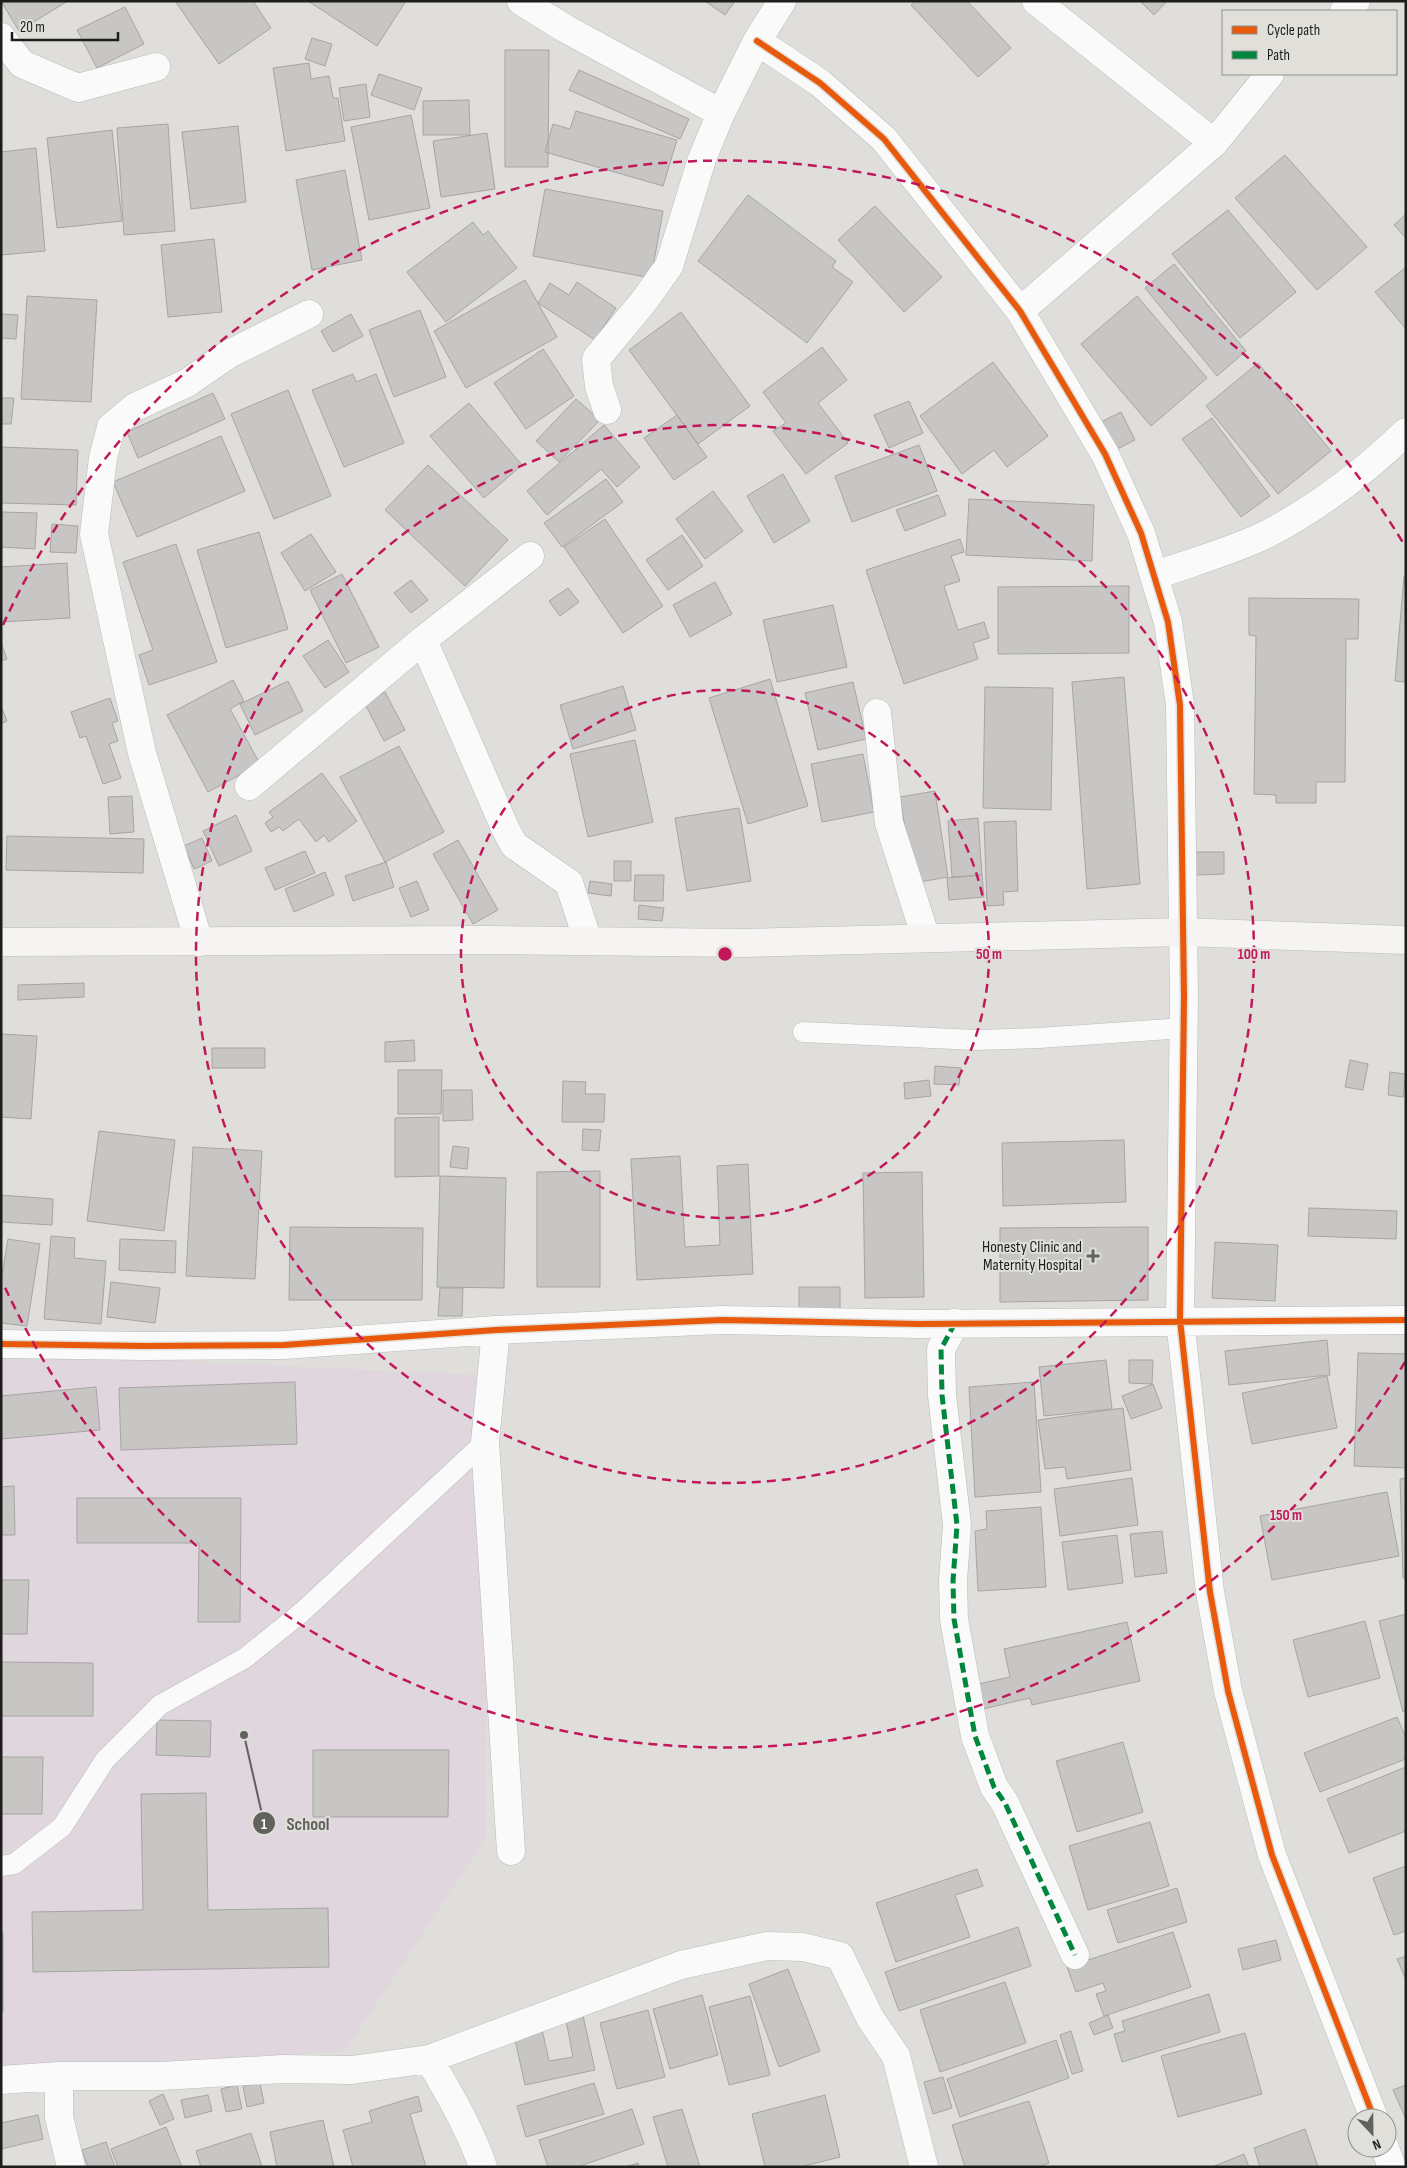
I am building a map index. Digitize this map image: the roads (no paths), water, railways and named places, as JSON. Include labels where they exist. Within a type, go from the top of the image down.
[{"type":"street","points":[[521,1],[566,29],[721,113]]},
{"type":"street","points":[[607,410],[599,386],[596,358],[644,300],[669,266],[702,159],[721,113],[757,41],[782,1]]},
{"type":"street","points":[[1036,1],[1214,144]]},
{"type":"street","points":[[1345,10],[1356,1]]},
{"type":"street","points":[[1,37],[22,64],[78,88],[156,66]]},
{"type":"street","points":[[757,41],[820,83],[884,139],[1020,311],[1106,454],[1141,533],[1168,622],[1180,705],[1184,1028],[1180,1320],[1210,1592],[1228,1690],[1272,1855],[1370,2108]]},
{"type":"street","points":[[1020,311],[1214,144],[1269,75]]},
{"type":"street","points":[[199,942],[142,753],[94,534],[102,458],[111,427],[135,407],[187,383],[229,354],[309,314]]},
{"type":"street","points":[[1154,576],[1264,535],[1340,490],[1369,467],[1406,432]]},
{"type":"street","points":[[249,786],[423,640],[530,556]]},
{"type":"street","points":[[423,640],[514,845],[569,884],[588,941]]},
{"type":"street","points":[[877,714],[889,823],[926,938]]},
{"type":"street","points":[[1,942],[588,941],[744,943],[1182,932],[1406,940]]},
{"type":"street","points":[[1,1344],[284,1345],[496,1330],[721,1320],[955,1323],[1180,1320],[1406,1320]]},
{"type":"street","points":[[955,1323],[941,1348],[942,1395],[957,1525],[953,1581],[954,1620],[961,1665],[975,1736],[994,1787],[1005,1803],[1075,1955]]},
{"type":"street","points":[[496,1330],[485,1442],[511,1851]]},
{"type":"street","points":[[1,2080],[59,2076],[161,2076],[283,2069],[352,2070],[429,2059],[681,1965],[767,1946],[803,1947],[840,1956],[870,2018],[896,2056],[924,2167]]},
{"type":"street","points":[[429,2059],[460,2112],[483,2167]]},
{"type":"street","points":[[59,2076],[59,2117],[71,2167]]},
{"type":"lane","points":[[803,1032],[976,1040],[1039,1038],[1184,1028]]},
{"type":"lane","points":[[1,1866],[14,1864],[62,1827],[106,1760],[160,1705],[245,1658],[259,1647],[302,1612],[485,1442]]},
{"type":"place","name":"Honesty Clinic and Maternity Hospital","points":[[1093,1256]]},
{"type":"place","name":"School","points":[[244,1735]]}]
